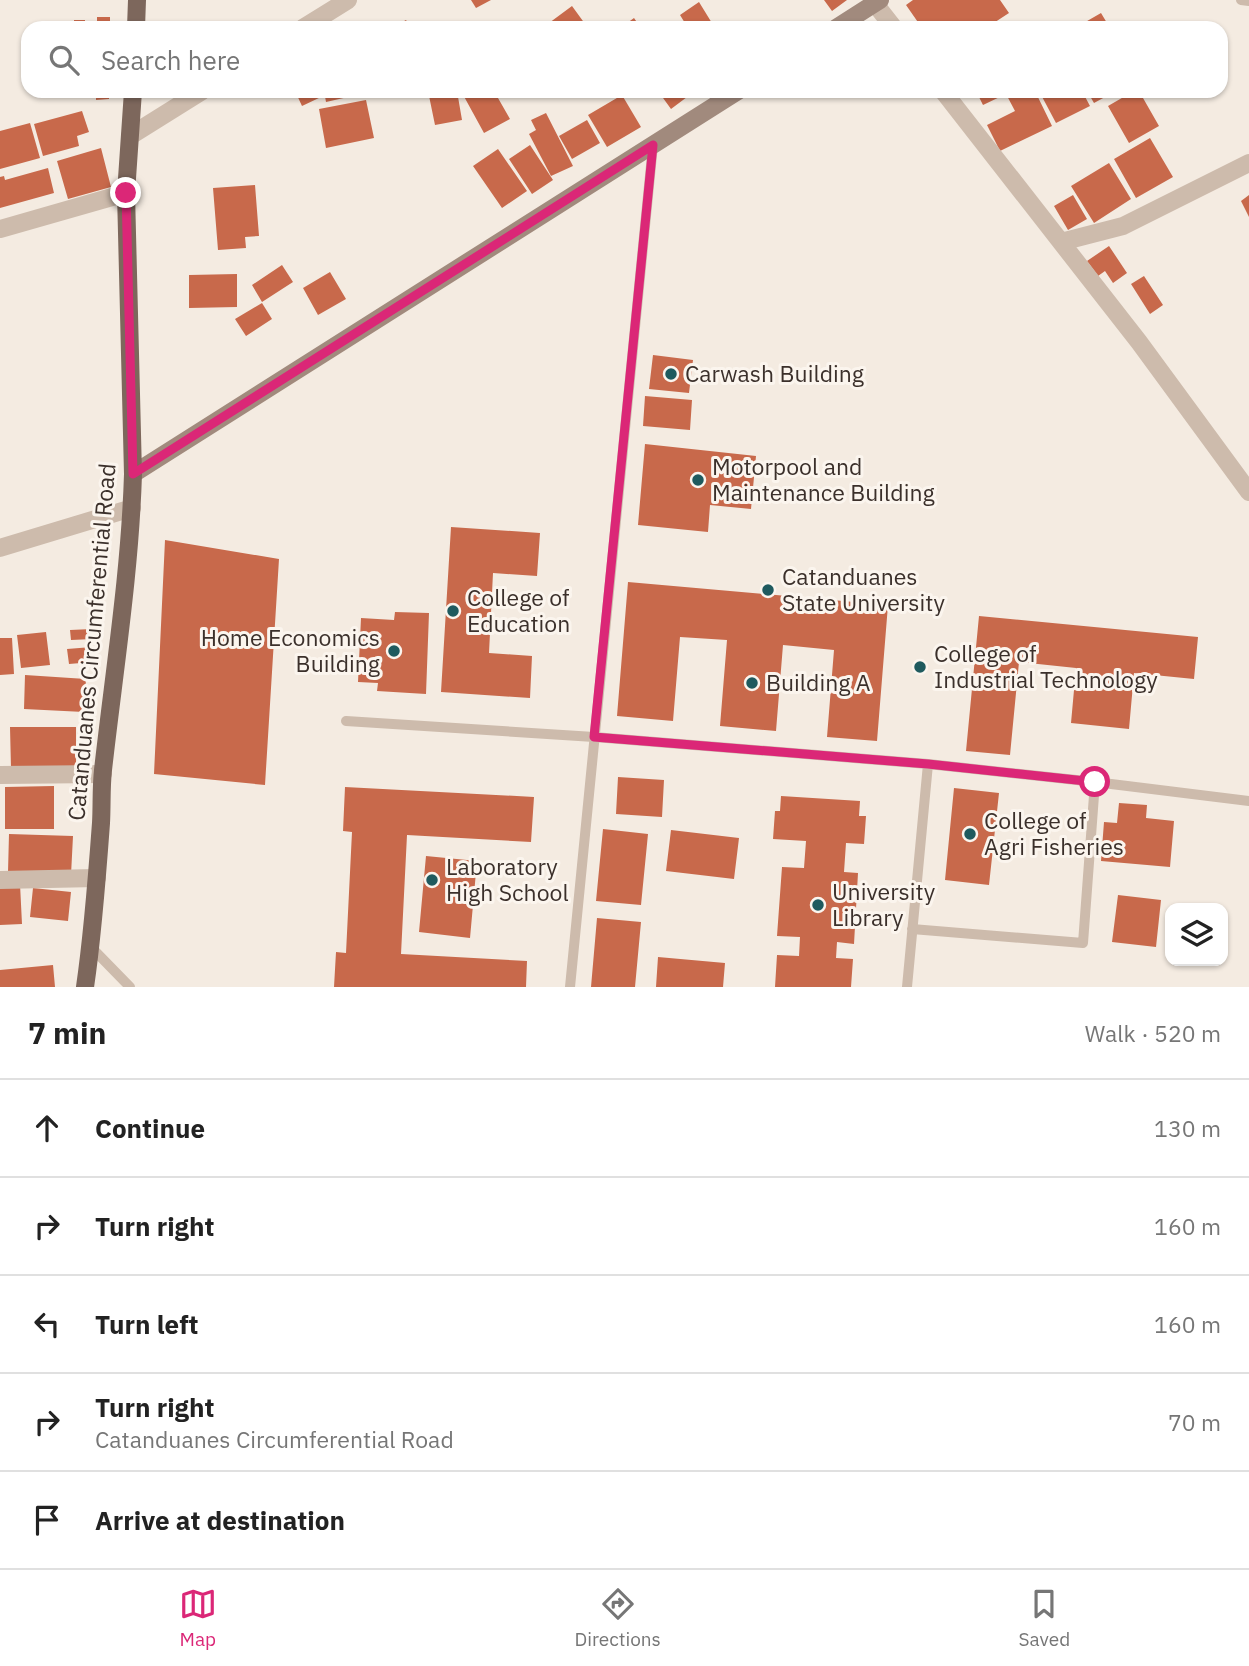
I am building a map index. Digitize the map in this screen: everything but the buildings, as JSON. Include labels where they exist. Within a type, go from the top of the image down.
[{"type":"main road","points":[[136,21],[137,0]]},
{"type":"main road","name":"Catanduanes Circumferential Road","points":[[85,987],[97,878],[103,774],[132,508],[126,193],[133,98]]},
{"type":"street","points":[[314,21],[348,0]]},
{"type":"street","points":[[846,21],[876,1],[889,21]]},
{"type":"street","points":[[130,136],[191,98]]},
{"type":"street","points":[[133,474],[727,98]]},
{"type":"street","points":[[948,98],[1139,342],[1249,492]]},
{"type":"street","points":[[1061,242],[1123,226],[1249,163]]},
{"type":"street","points":[[0,229],[126,193]]},
{"type":"street","points":[[0,548],[132,508]]},
{"type":"street","points":[[0,775],[103,774]]},
{"type":"street","points":[[0,880],[97,878]]},
{"type":"lane","points":[[1241,0],[1249,1]]},
{"type":"lane","points":[[570,987],[653,145]]},
{"type":"lane","points":[[346,721],[594,737],[928,764],[1249,801]]},
{"type":"lane","points":[[907,987],[928,764]]},
{"type":"lane","points":[[912,929],[1083,943],[1095,782]]},
{"type":"lane","points":[[91,947],[130,987]]},
{"type":"place","name":"Carwash Building","points":[[671,374]]},
{"type":"place","name":"Motorpool and Maintenance Building","points":[[698,480]]},
{"type":"place","name":"Catanduanes State University","points":[[768,590]]},
{"type":"place","name":"College of Education","points":[[453,611]]},
{"type":"place","name":"Home Economics Building","points":[[394,651]]},
{"type":"place","name":"College of Industrial Technology","points":[[920,667]]},
{"type":"place","name":"Building A","points":[[752,683]]},
{"type":"place","name":"College of Agri Fisheries","points":[[970,834]]},
{"type":"place","name":"Laboratory High School","points":[[432,880]]},
{"type":"place","name":"University Library","points":[[818,905]]},
{"type":"route","points":[[126,193],[133,474],[653,145],[594,737],[928,764],[1095,782]]}]
